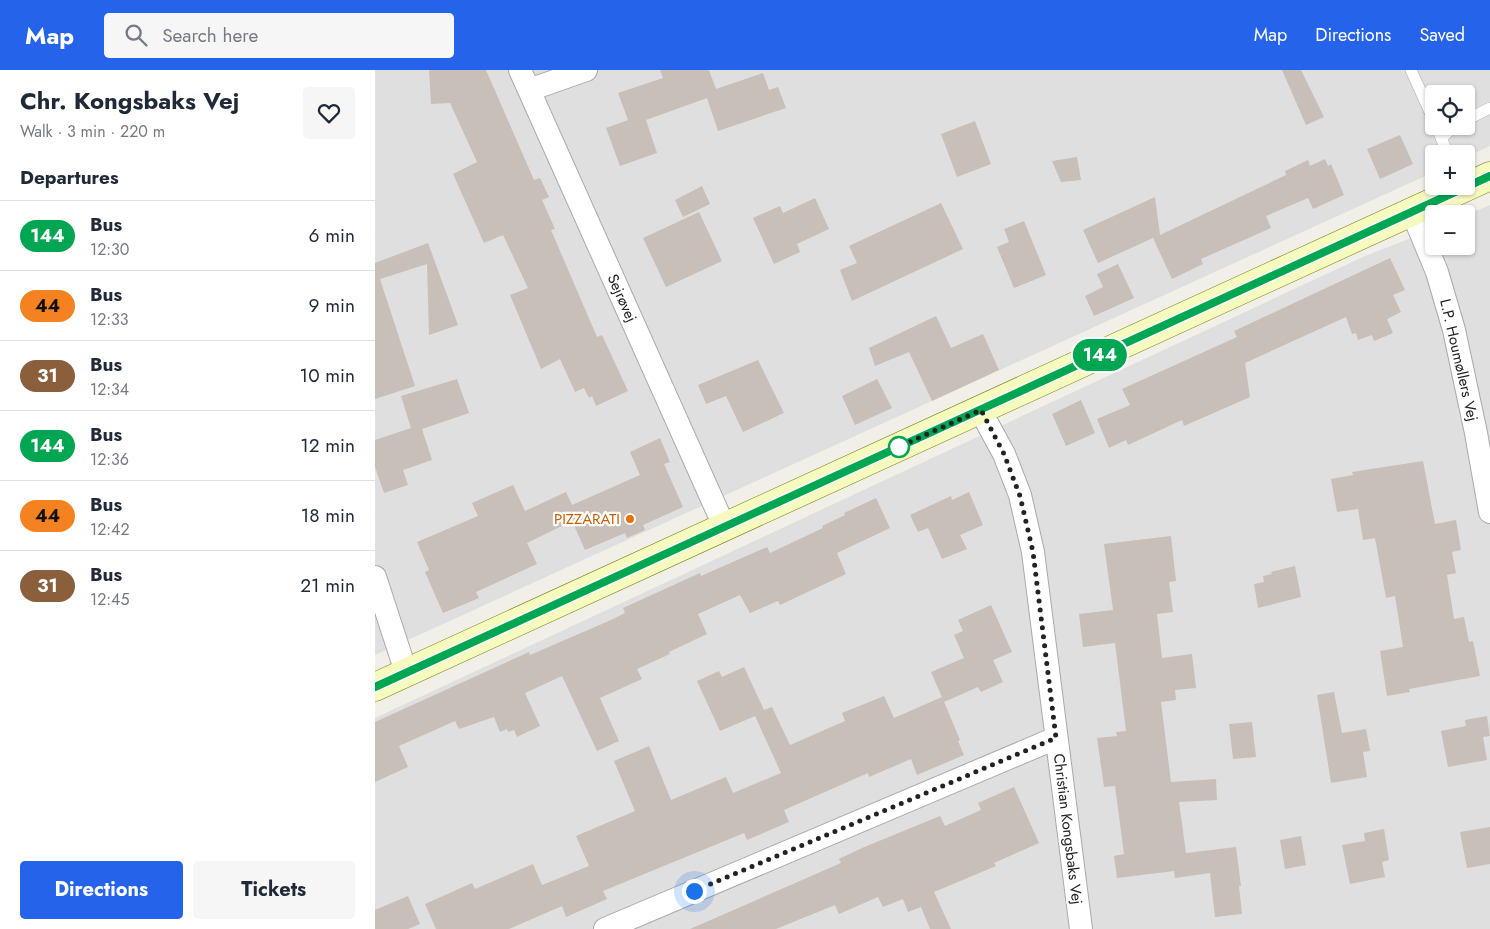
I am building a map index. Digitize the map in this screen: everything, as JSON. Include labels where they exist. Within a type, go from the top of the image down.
[{"type":"main road","points":[[1475,182],[1490,176]]},
{"type":"main road","points":[[375,687],[1447,195]]},
{"type":"street","points":[[525,80],[585,70]]},
{"type":"street","name":"Sejrøvej","points":[[525,80],[724,526]]},
{"type":"street","name":"L.P. Houmøllers Vej","points":[[1412,212],[1437,272],[1483,431],[1490,512]]},
{"type":"street","name":"Christian Kongsbaks Vej","points":[[981,410],[1004,454],[1020,496],[1033,552],[1081,929]]},
{"type":"street","points":[[375,576],[406,672]]},
{"type":"street","points":[[605,929],[1056,738]]},
{"type":"lane","points":[[1411,70],[1425,101]]},
{"type":"lane","points":[[1475,116],[1490,108]]},
{"type":"lane","points":[[1440,135],[1444,145]]},
{"type":"lane","points":[[1441,138],[1444,135]]},
{"type":"shaded area","points":[[375,70],[1490,70],[1490,146],[1475,153],[1475,145],[1425,145],[1425,176],[375,655]]},
{"type":"shaded area","points":[[1490,205],[1490,929],[375,929],[375,718],[1365,256],[1425,233],[1425,255],[1475,255],[1475,211]]},
{"type":"building","points":[[429,70],[486,70],[534,180],[540,178],[549,197],[542,200],[555,229],[551,230],[597,337],[602,335],[628,391],[596,406],[592,396],[589,398],[584,388],[575,392],[560,359],[541,369],[510,295],[528,288],[503,235],[484,243],[453,174],[477,162],[450,103],[431,104]]},
{"type":"building","points":[[660,70],[709,70],[716,89],[763,73],[769,90],[778,87],[786,108],[718,131],[707,98],[646,120],[657,153],[620,166],[606,128],[628,120],[618,93],[663,78]]},
{"type":"building","points":[[1282,70],[1301,70],[1324,117],[1306,125]]},
{"type":"building","points":[[975,121],[991,164],[957,177],[941,134]]},
{"type":"building","points":[[1400,135],[1413,164],[1380,179],[1367,149]]},
{"type":"building","points":[[1077,157],[1081,180],[1061,182],[1052,161]]},
{"type":"building","points":[[1325,159],[1328,166],[1331,164],[1344,195],[1313,209],[1308,198],[1266,216],[1271,228],[1201,259],[1203,264],[1172,279],[1153,238],[1098,263],[1083,230],[1155,197],[1160,235],[1286,175],[1285,171],[1308,160],[1310,166]]},
{"type":"building","points":[[702,186],[710,204],[683,217],[675,200]]},
{"type":"building","points":[[815,198],[829,229],[797,244],[800,252],[774,264],[753,218],[780,206],[783,213]]},
{"type":"building","points":[[941,203],[963,249],[852,301],[840,270],[857,263],[849,246]]},
{"type":"building","points":[[699,212],[722,261],[666,287],[643,238]]},
{"type":"building","points":[[1024,221],[1046,275],[1014,288],[997,247],[1009,242],[1004,229]]},
{"type":"building","points":[[428,243],[458,325],[429,335],[427,264],[380,279],[415,386],[375,399],[375,263]]},
{"type":"building","points":[[1390,258],[1405,290],[1393,295],[1401,312],[1387,319],[1393,333],[1374,341],[1372,335],[1358,340],[1356,333],[1352,334],[1346,317],[1245,363],[1250,397],[1184,426],[1182,420],[1128,445],[1126,440],[1109,448],[1097,419],[1130,405],[1122,389],[1237,337],[1234,331]]},
{"type":"building","points":[[1118,264],[1134,298],[1094,316],[1085,296],[1103,287],[1097,274]]},
{"type":"building","points":[[936,316],[951,348],[983,334],[999,370],[932,401],[909,352],[875,366],[869,348]]},
{"type":"building","points":[[758,360],[784,413],[743,432],[726,396],[706,404],[698,385]]},
{"type":"building","points":[[457,379],[469,413],[422,429],[432,460],[403,470],[408,485],[384,493],[375,467],[375,440],[411,428],[401,396]]},
{"type":"building","points":[[877,379],[892,408],[855,425],[842,396]]},
{"type":"building","points":[[1081,400],[1095,433],[1066,446],[1052,414]]},
{"type":"building","points":[[660,438],[670,462],[664,464],[683,507],[643,525],[645,530],[627,538],[625,533],[585,550],[572,521],[527,543],[537,564],[476,592],[479,598],[443,613],[425,572],[429,570],[417,542],[478,516],[472,503],[513,485],[525,511],[566,492],[572,505],[640,475],[630,452]]},
{"type":"building","points":[[1423,461],[1435,524],[1456,520],[1461,550],[1452,552],[1456,573],[1447,575],[1454,619],[1464,617],[1469,642],[1473,641],[1480,676],[1409,689],[1410,692],[1387,696],[1380,651],[1403,647],[1395,596],[1386,598],[1375,538],[1363,540],[1358,509],[1337,512],[1331,479],[1353,475],[1352,472]]},
{"type":"building","points":[[969,492],[983,525],[960,535],[967,549],[942,559],[928,528],[918,532],[910,515],[951,496],[952,500]]},
{"type":"building","points":[[876,498],[890,528],[837,553],[846,574],[780,605],[778,601],[750,613],[740,595],[698,614],[707,634],[637,669],[642,679],[600,698],[619,741],[597,751],[562,676],[525,693],[540,726],[517,737],[514,730],[508,732],[507,729],[500,732],[494,717],[459,729],[455,721],[399,746],[408,767],[375,782],[375,722],[529,652],[530,655],[611,620],[625,613],[623,608],[700,573],[701,576],[767,547],[770,553],[823,528],[822,526],[845,515],[844,513]]},
{"type":"building","points":[[1171,536],[1176,581],[1169,582],[1173,612],[1157,614],[1162,658],[1192,654],[1196,688],[1175,690],[1176,700],[1161,702],[1171,782],[1216,779],[1217,800],[1179,802],[1186,853],[1236,847],[1241,886],[1239,886],[1242,914],[1215,917],[1210,873],[1175,878],[1174,871],[1117,878],[1114,856],[1124,854],[1115,786],[1104,787],[1097,738],[1117,736],[1116,732],[1126,731],[1115,643],[1083,647],[1079,614],[1113,610],[1104,544]]},
{"type":"building","points":[[1295,566],[1301,597],[1258,608],[1254,584],[1264,582],[1263,576],[1272,574],[1271,572]]},
{"type":"building","points":[[991,605],[1012,652],[993,660],[1003,682],[981,692],[978,687],[944,702],[931,672],[964,658],[954,635],[963,631],[958,620]]},
{"type":"building","points":[[744,667],[764,710],[772,707],[790,745],[845,721],[842,713],[884,696],[894,718],[942,697],[960,740],[958,741],[964,755],[917,775],[911,759],[869,777],[868,773],[784,810],[789,822],[747,840],[744,833],[603,891],[607,899],[566,917],[562,906],[509,929],[436,929],[425,904],[472,883],[475,889],[533,864],[542,885],[589,866],[576,836],[635,811],[614,761],[649,746],[671,800],[726,777],[733,793],[781,773],[755,716],[720,731],[697,681],[719,671],[722,677]]},
{"type":"building","points":[[1334,692],[1342,733],[1366,729],[1370,751],[1363,752],[1367,777],[1331,783],[1317,695]]},
{"type":"building","points":[[1487,716],[1490,736],[1483,737],[1487,760],[1448,767],[1441,731],[1466,726],[1465,720]]},
{"type":"building","points":[[1252,722],[1256,757],[1233,759],[1229,724]]},
{"type":"building","points":[[1014,787],[1039,843],[994,863],[996,866],[934,892],[951,929],[930,929],[921,907],[908,912],[903,899],[883,907],[878,897],[839,914],[835,905],[776,929],[690,929],[841,863],[839,859],[862,848],[940,816],[945,826],[981,810],[978,803]]},
{"type":"building","points":[[1490,827],[1490,864],[1467,868],[1460,832]]},
{"type":"building","points":[[1384,829],[1389,860],[1382,862],[1385,877],[1350,884],[1342,845],[1365,841],[1364,833]]},
{"type":"building","points":[[1301,836],[1306,865],[1285,869],[1280,840]]},
{"type":"building","points":[[408,896],[420,924],[408,929],[375,929],[375,910]]},
{"type":"bus line","name":"144","points":[[375,687],[1490,176]]},
{"type":"place","name":"PIZZARATI","points":[[630,519]]},
{"type":"route","points":[[694,891],[1056,738],[1033,552],[1020,496],[1004,454],[981,410],[896,448],[899,447]]}]
